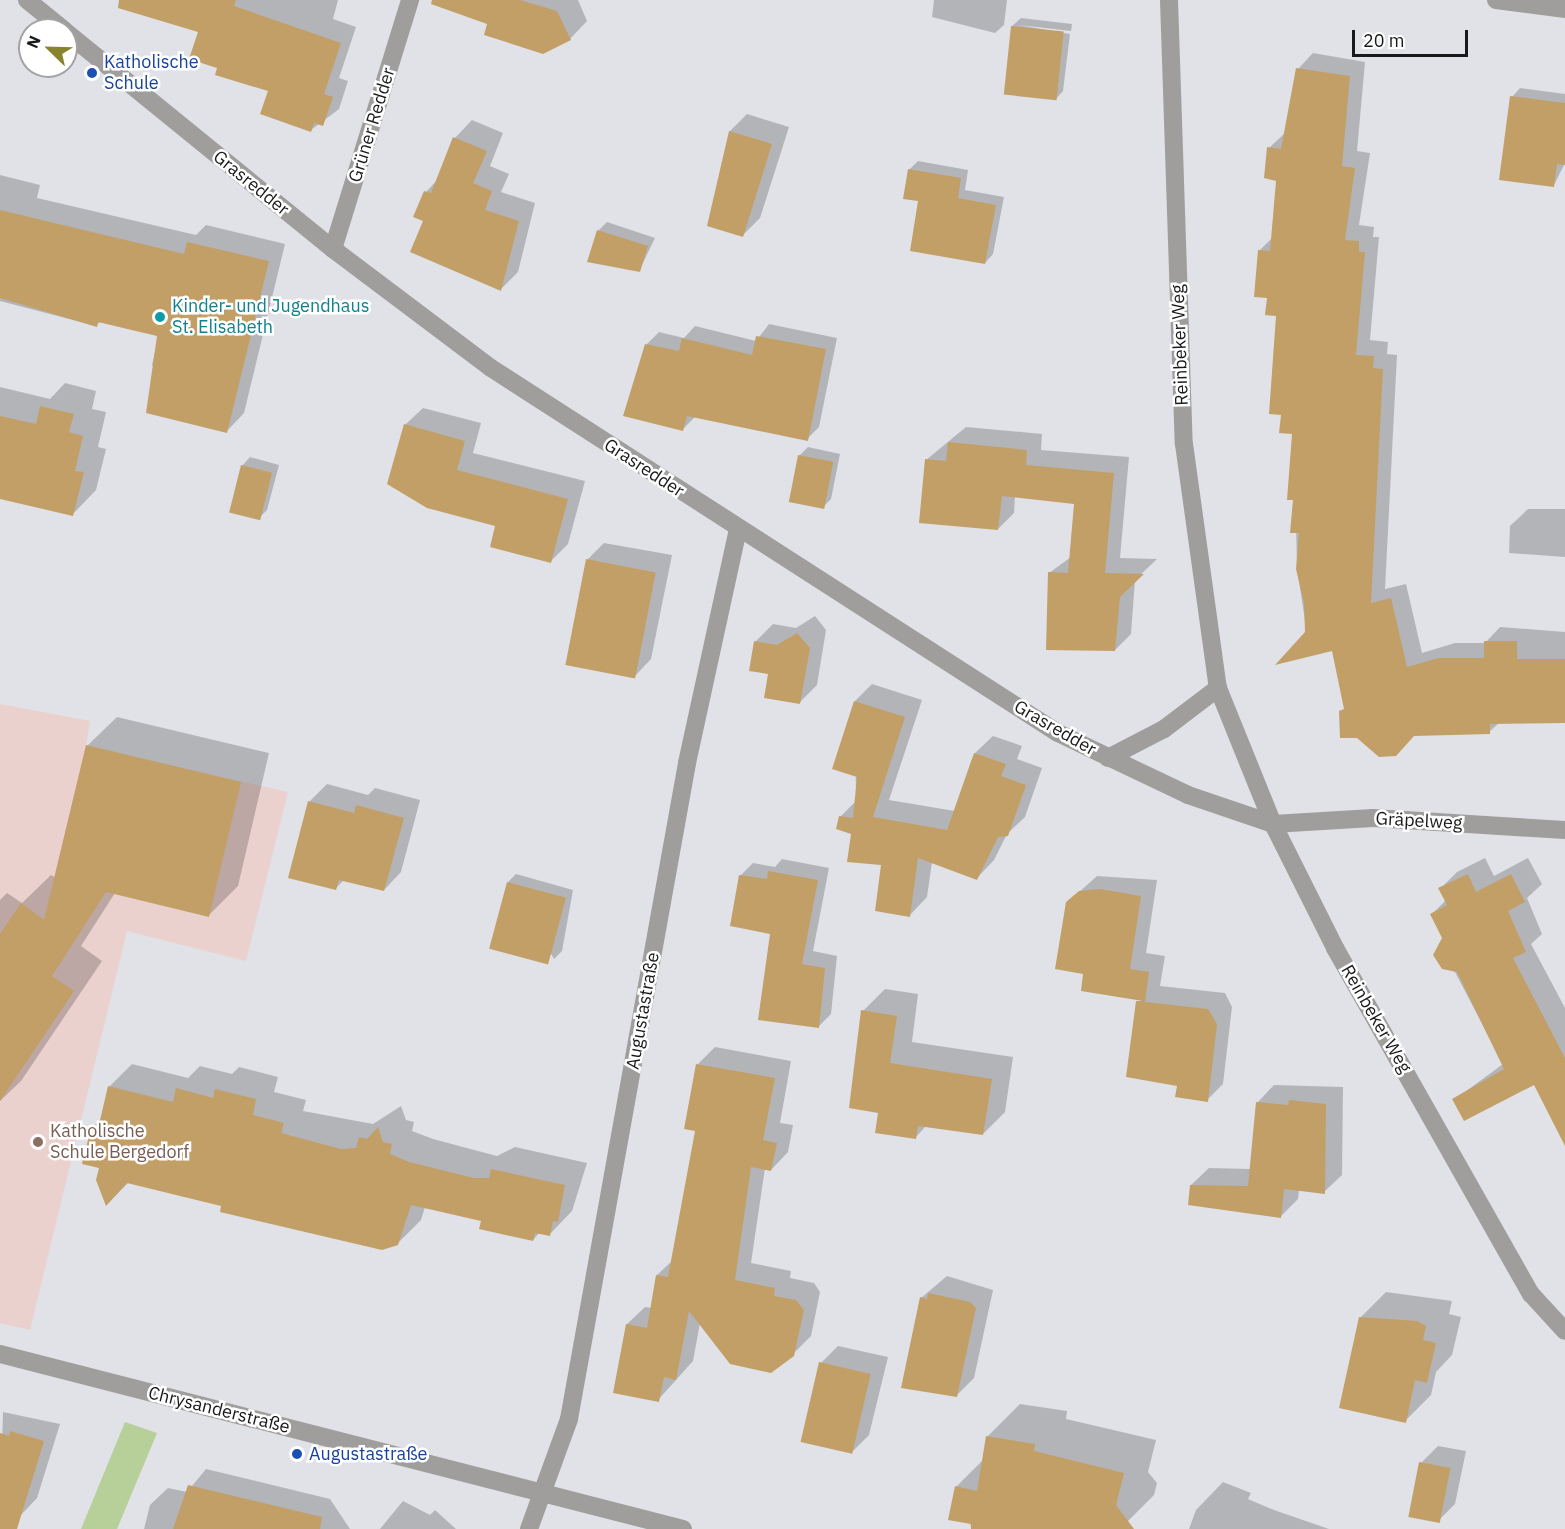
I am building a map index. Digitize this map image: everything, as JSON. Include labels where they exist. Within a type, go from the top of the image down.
[{"type":"street","name":"Grasredder","points":[[27,0],[49,18]]},
{"type":"street","name":"Grüner Redder","points":[[333,249],[410,0]]},
{"type":"street","name":"Reinbeker Weg","points":[[1169,0],[1184,444],[1218,688],[1273,824],[1335,948],[1531,1294],[1565,1331]]},
{"type":"street","points":[[1496,0],[1565,9]]},
{"type":"street","name":"Grasredder","points":[[78,42],[333,249],[491,368],[1058,733],[1108,758],[1273,824]]},
{"type":"street","name":"Augustastraße","points":[[529,1529],[545,1492],[569,1419],[687,763],[738,529]]},
{"type":"street","points":[[1108,758],[1164,729],[1218,688]]},
{"type":"street","name":"Gräpelweg","points":[[1273,824],[1372,818],[1565,830]]},
{"type":"street","name":"Chrysanderstraße","points":[[0,1354],[682,1529]]},
{"type":"shaded area","name":"Katholische Schule Bergedorf","points":[[0,704],[90,721],[86,746],[288,792],[246,961],[127,931],[30,1330],[0,1323]]},
{"type":"green space","points":[[125,1422],[157,1433],[117,1529],[81,1529]]},
{"type":"building","points":[[119,0],[236,0],[234,6],[341,43],[324,94],[333,97],[323,126],[314,123],[311,132],[260,114],[268,91],[215,75],[217,68],[189,59],[198,32],[118,8]]},
{"type":"building","points":[[432,0],[520,0],[557,11],[571,40],[543,54],[484,35],[487,24],[431,4]]},
{"type":"building","points":[[1011,26],[1064,32],[1056,100],[1004,95]]},
{"type":"building","points":[[1296,68],[1350,76],[1342,166],[1355,168],[1345,240],[1359,241],[1359,252],[1365,252],[1356,355],[1374,356],[1373,368],[1383,369],[1371,603],[1391,598],[1407,667],[1439,658],[1484,658],[1484,641],[1517,641],[1517,659],[1565,659],[1565,723],[1490,724],[1490,734],[1414,736],[1396,756],[1379,757],[1357,738],[1340,738],[1339,711],[1344,709],[1332,651],[1275,665],[1305,632],[1304,603],[1296,569],[1299,533],[1290,533],[1293,500],[1287,500],[1292,434],[1279,433],[1281,415],[1269,414],[1276,316],[1265,315],[1267,298],[1254,297],[1258,250],[1270,251],[1276,181],[1264,178],[1267,147],[1281,149]]},
{"type":"building","points":[[1510,96],[1565,103],[1565,165],[1557,164],[1554,187],[1499,180]]},
{"type":"building","points":[[729,131],[772,144],[743,237],[707,226]]},
{"type":"building","points":[[453,137],[487,151],[473,183],[492,191],[485,210],[519,221],[501,291],[410,252],[423,221],[413,217],[424,191],[431,193]]},
{"type":"building","points":[[908,169],[961,178],[958,198],[996,205],[985,264],[910,251],[918,201],[903,199]]},
{"type":"building","name":"Kinder- und Jugendhaus St. Elisabeth","points":[[0,210],[184,254],[187,242],[269,261],[227,433],[146,413],[157,336],[98,322],[97,327],[0,298]]},
{"type":"building","points":[[597,230],[648,246],[640,272],[587,262]]},
{"type":"building","points":[[756,336],[826,349],[808,441],[687,416],[683,431],[623,416],[645,344],[679,351],[682,338],[752,355]]},
{"type":"building","points":[[40,406],[74,414],[69,432],[83,436],[75,471],[84,472],[73,516],[0,499],[0,416],[36,424]]},
{"type":"building","points":[[404,424],[465,441],[457,470],[568,499],[551,563],[490,547],[495,526],[427,508],[387,484]]},
{"type":"building","points":[[948,442],[1027,450],[1026,465],[1114,473],[1105,573],[1144,574],[1120,597],[1115,651],[1046,650],[1048,572],[1068,573],[1074,504],[1002,496],[998,530],[919,523],[925,459],[946,461]]},
{"type":"building","points":[[798,455],[833,462],[824,509],[789,502]]},
{"type":"building","points":[[241,465],[272,473],[260,520],[229,513]]},
{"type":"building","points":[[586,559],[656,573],[635,679],[565,665]]},
{"type":"building","points":[[797,633],[810,648],[800,704],[764,698],[768,674],[749,671],[754,641],[777,645]]},
{"type":"building","points":[[854,701],[905,717],[873,817],[947,830],[974,753],[1006,764],[1001,776],[1026,785],[1008,836],[998,837],[977,880],[918,858],[910,917],[875,911],[881,865],[847,862],[851,834],[836,829],[839,816],[853,818],[857,777],[832,769]]},
{"type":"building","points":[[86,745],[241,782],[209,917],[106,892],[52,976],[74,991],[0,1101],[0,934],[21,903],[44,920]]},
{"type":"building","points":[[308,801],[354,813],[356,805],[404,818],[384,891],[339,880],[336,890],[288,878]]},
{"type":"building","points":[[768,871],[818,880],[802,964],[825,968],[819,1028],[758,1020],[770,934],[730,926],[739,875],[767,879]]},
{"type":"building","points":[[1468,874],[1476,892],[1511,874],[1525,902],[1508,911],[1526,952],[1513,958],[1565,1058],[1565,1146],[1534,1085],[1464,1121],[1452,1099],[1504,1069],[1457,972],[1442,969],[1433,955],[1442,938],[1430,914],[1447,905],[1438,888]]},
{"type":"building","points":[[507,882],[566,898],[548,964],[489,949]]},
{"type":"building","points":[[1100,889],[1141,896],[1130,969],[1149,972],[1145,1002],[1208,1009],[1217,1024],[1208,1102],[1175,1097],[1177,1086],[1126,1077],[1136,1001],[1143,1001],[1081,991],[1083,974],[1055,969],[1066,902],[1079,891]]},
{"type":"building","points":[[861,1010],[897,1016],[890,1063],[992,1079],[983,1135],[918,1126],[916,1139],[875,1133],[878,1113],[849,1108]]},
{"type":"building","points":[[696,1064],[775,1078],[763,1140],[777,1143],[771,1171],[751,1167],[735,1280],[775,1288],[774,1296],[796,1300],[804,1310],[794,1356],[771,1373],[730,1364],[689,1311],[676,1380],[664,1377],[659,1402],[613,1393],[626,1324],[647,1328],[656,1275],[668,1277],[695,1131],[684,1129]]},
{"type":"building","points":[[108,1086],[173,1102],[176,1088],[213,1098],[215,1089],[256,1099],[253,1115],[284,1123],[281,1133],[341,1149],[356,1148],[359,1137],[367,1139],[378,1127],[383,1142],[392,1144],[390,1154],[409,1162],[474,1178],[489,1178],[491,1169],[565,1185],[558,1222],[553,1221],[550,1236],[535,1233],[533,1241],[479,1229],[481,1221],[411,1205],[398,1245],[382,1250],[220,1212],[221,1206],[127,1183],[106,1206],[96,1180],[99,1168],[82,1164],[91,1128],[98,1129]]},
{"type":"building","points":[[1289,1100],[1326,1104],[1325,1194],[1284,1189],[1281,1218],[1188,1205],[1190,1185],[1248,1186],[1256,1102],[1288,1105]]},
{"type":"building","points":[[928,1293],[970,1302],[976,1308],[957,1397],[901,1388],[920,1297],[927,1299]]},
{"type":"building","points":[[1359,1317],[1417,1321],[1426,1326],[1423,1340],[1436,1343],[1427,1383],[1415,1380],[1406,1423],[1339,1408]]},
{"type":"building","points":[[819,1362],[871,1374],[852,1454],[801,1442]]},
{"type":"building","points":[[10,1431],[44,1441],[17,1529],[0,1529],[0,1433],[9,1436]]},
{"type":"building","points":[[986,1436],[1035,1444],[1034,1451],[1124,1473],[1116,1505],[1134,1529],[971,1529],[971,1524],[948,1520],[955,1486],[977,1491]]},
{"type":"building","points":[[1419,1462],[1450,1468],[1440,1523],[1408,1517]]},
{"type":"building","points":[[188,1485],[322,1517],[320,1529],[173,1529]]},
{"type":"place","name":"Katholische Schule","points":[[92,73]]},
{"type":"place","name":"Kinder- und Jugendhaus St. Elisabeth","points":[[160,317]]},
{"type":"place","name":"Katholische Schule Bergedorf","points":[[38,1142]]},
{"type":"place","name":"Augustastraße","points":[[297,1454]]}]
